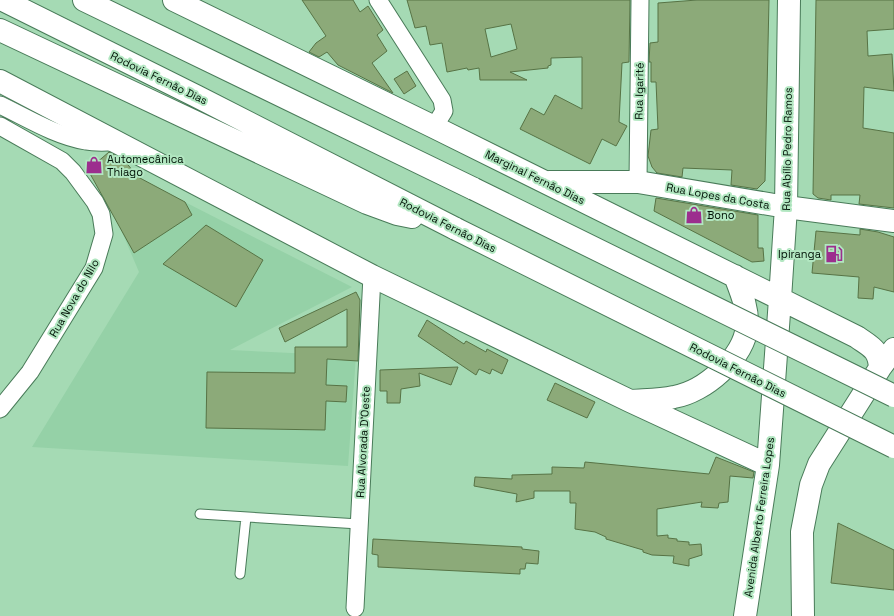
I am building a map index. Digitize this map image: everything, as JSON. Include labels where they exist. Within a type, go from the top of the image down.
[{"type":"main road","name":"Rodovia Fernão Dias","points":[[3,0],[894,448]]},
{"type":"main road","points":[[84,0],[474,189],[894,396]]},
{"type":"main road","points":[[110,0],[176,45]]},
{"type":"main road","name":"Marginal Fernão Dias","points":[[174,0],[434,127],[857,338],[874,349],[880,356],[880,368]]},
{"type":"main road","name":"Rua Abílio Pedro Ramos","points":[[780,299],[786,207],[789,0]]},
{"type":"main road","points":[[0,30],[367,203],[397,214],[448,225]]},
{"type":"main road","points":[[0,81],[372,276],[630,401],[768,465]]},
{"type":"main road","name":"Rua Lopes da Costa","points":[[544,182],[638,182],[786,207],[894,221]]},
{"type":"main road","points":[[630,401],[675,397],[713,378],[726,368],[740,349],[747,327],[745,300],[735,276]]},
{"type":"main road","name":"Avenida Alberto Ferreira Lopes","points":[[745,615],[768,465],[780,299]]},
{"type":"main road","points":[[803,616],[802,532],[811,485],[819,464],[880,368],[894,349]]},
{"type":"street","points":[[202,0],[214,20]]},
{"type":"street","points":[[378,0],[442,100],[444,112],[434,127]]},
{"type":"street","name":"Rua Igarité","points":[[638,182],[640,0]]},
{"type":"street","points":[[0,105],[73,138],[88,142],[115,142]]},
{"type":"street","name":"Rua Nova do Nilo","points":[[0,126],[62,161],[73,172],[95,202],[101,214],[104,234],[94,268],[30,372],[0,409]]},
{"type":"street","name":"Rua Alvorada D'Oeste","points":[[355,608],[372,276]]},
{"type":"lane","points":[[200,514],[359,524]]},
{"type":"lane","points":[[240,574],[246,517]]},
{"type":"shaded area","points":[[179,199],[352,287],[230,350],[356,356],[348,466],[32,447],[139,272],[122,232]]},
{"type":"building","points":[[302,0],[353,0],[360,12],[368,6],[383,30],[377,35],[387,51],[372,63],[393,93],[338,65],[327,52],[319,57],[309,52],[316,43],[326,36]]},
{"type":"building","points":[[407,0],[630,0],[629,62],[622,63],[619,122],[627,126],[616,146],[602,139],[590,164],[520,129],[531,108],[544,115],[555,95],[582,109],[582,57],[551,58],[551,65],[548,66],[548,68],[510,72],[527,80],[480,80],[479,68],[468,70],[467,68],[447,72],[442,43],[430,45],[426,26],[415,28]],"holes":[[[511,24],[517,49],[491,57],[485,29]]]},
{"type":"building","points":[[697,0],[769,0],[765,181],[757,189],[731,185],[732,170],[683,168],[682,177],[657,173],[652,167],[648,156],[651,130],[658,129],[656,82],[651,82],[651,62],[649,62],[650,43],[658,42],[658,3]]},
{"type":"building","points":[[816,0],[894,0],[894,29],[867,31],[868,56],[892,54],[894,91],[864,87],[863,128],[894,133],[894,208],[859,204],[860,195],[831,195],[831,200],[818,198],[813,194]]},
{"type":"building","points":[[407,71],[416,86],[404,94],[394,79]]},
{"type":"building","points":[[109,152],[124,160],[138,177],[185,202],[192,215],[134,253],[88,170]]},
{"type":"building","points":[[656,198],[758,215],[758,248],[763,248],[764,261],[752,262],[654,211]]},
{"type":"building","points":[[206,225],[263,260],[236,307],[163,264]]},
{"type":"building","points":[[860,229],[878,232],[894,237],[894,292],[874,287],[873,299],[858,298],[859,277],[812,273],[816,231],[860,235]]},
{"type":"building","points":[[356,292],[360,300],[358,361],[327,359],[326,385],[347,386],[346,402],[326,401],[325,430],[206,428],[207,372],[295,373],[295,347],[347,347],[347,309],[285,342],[279,328]]},
{"type":"building","points":[[427,320],[464,344],[466,341],[486,352],[487,349],[508,360],[502,374],[492,369],[490,374],[479,369],[476,375],[418,336]]},
{"type":"building","points":[[458,367],[451,385],[419,373],[420,386],[401,389],[400,403],[387,403],[387,391],[380,391],[380,370]]},
{"type":"building","points":[[555,383],[595,402],[587,418],[547,400]]},
{"type":"building","points":[[716,457],[754,472],[753,478],[730,476],[728,502],[719,503],[718,508],[701,507],[702,502],[657,509],[657,536],[668,535],[668,538],[677,539],[677,541],[689,542],[689,545],[701,544],[702,555],[689,559],[689,566],[673,563],[674,556],[652,555],[643,552],[643,550],[606,539],[606,537],[595,532],[575,529],[576,503],[570,503],[570,491],[534,491],[534,498],[516,502],[517,494],[474,486],[475,477],[512,479],[512,475],[552,474],[552,467],[584,468],[585,462],[709,474]]},
{"type":"building","points":[[838,523],[894,550],[894,590],[831,583]]},
{"type":"building","points":[[373,539],[522,547],[522,549],[539,551],[538,564],[526,563],[525,569],[520,569],[520,574],[378,567],[378,555],[372,554]]},
{"type":"place","name":"Automecânica Thiago","points":[[94,165]]},
{"type":"place","name":"Bono","points":[[694,215]]},
{"type":"place","name":"Ipiranga","points":[[834,254]]}]
